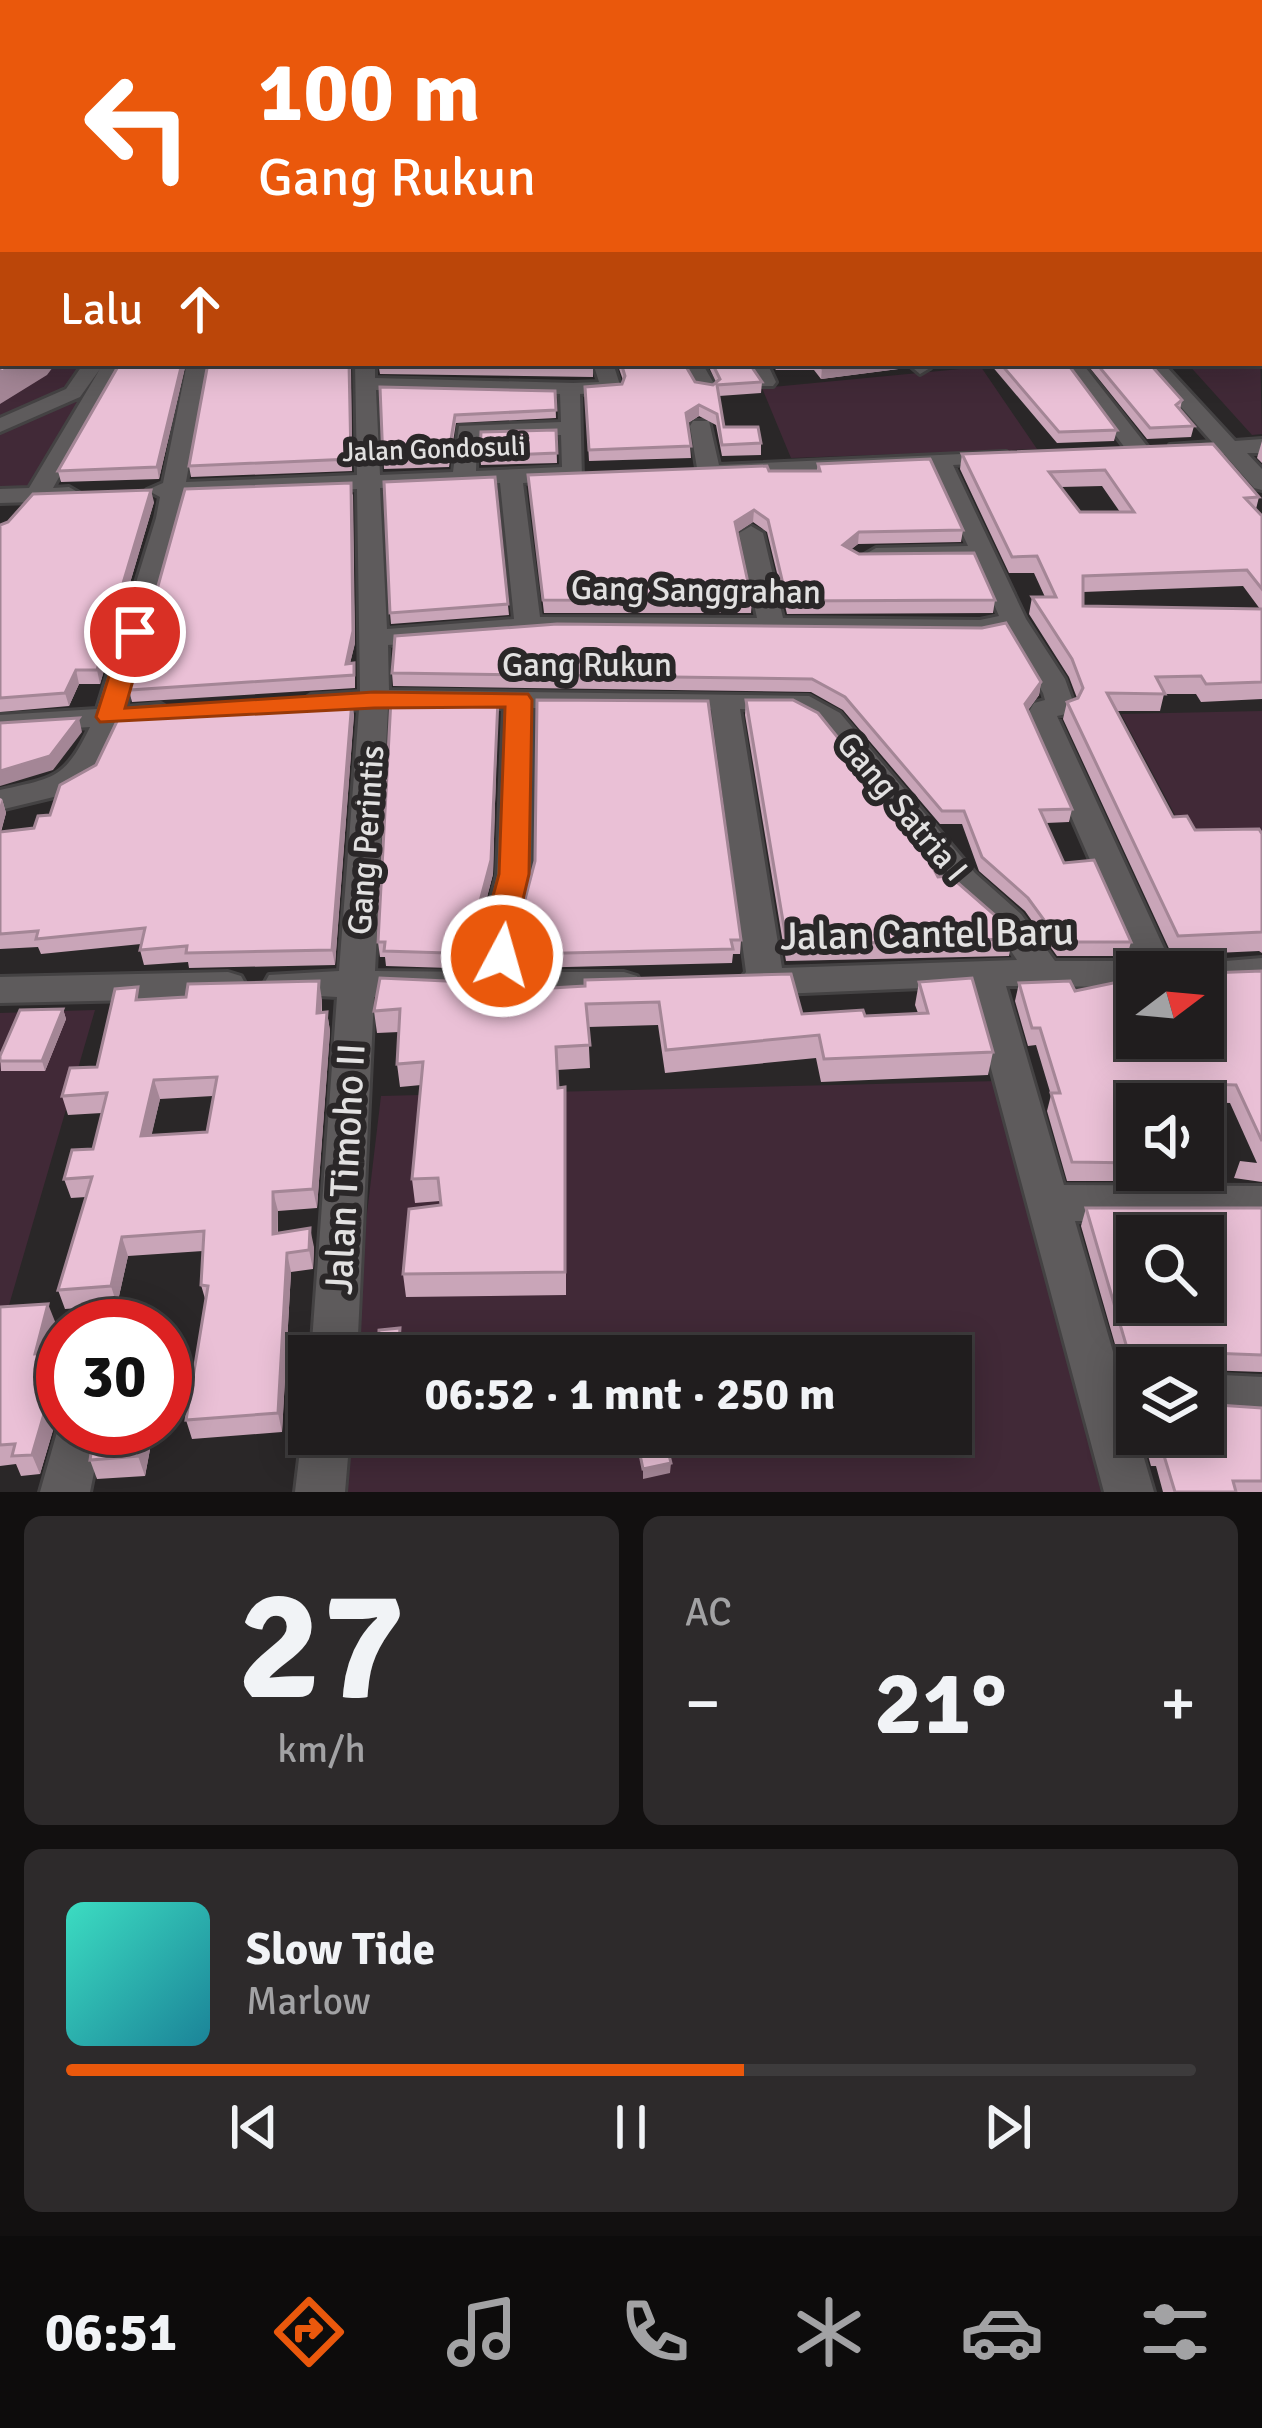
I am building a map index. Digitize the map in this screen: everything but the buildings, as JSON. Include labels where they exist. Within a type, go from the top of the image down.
[{"type":"street","points":[[0,426],[74,393],[92,366]]},
{"type":"street","points":[[4,524],[111,366]]},
{"type":"street","points":[[0,800],[55,787],[86,770],[109,717],[175,490],[196,366]]},
{"type":"street","points":[[366,373],[611,388],[604,366]]},
{"type":"street","points":[[694,366],[706,387]]},
{"type":"street","points":[[1074,366],[1128,452],[1262,446]]},
{"type":"street","points":[[1155,366],[1262,483]]},
{"type":"street","name":"Gang Perintis","points":[[354,982],[374,700],[373,482],[366,373]]},
{"type":"street","points":[[464,478],[467,431],[570,428],[570,388]]},
{"type":"street","points":[[701,426],[697,469],[1028,456]]},
{"type":"street","name":"Jalan Gondosuli","points":[[129,491],[585,473],[570,428]]},
{"type":"street","points":[[939,459],[1012,620],[1036,648],[1061,702],[1060,708],[1042,710],[1148,951]]},
{"type":"street","name":"Gang Sanggrahan","points":[[511,476],[528,625],[980,628],[1012,620]]},
{"type":"street","points":[[20,496],[83,493]]},
{"type":"street","points":[[751,533],[772,626]]},
{"type":"street","points":[[858,555],[984,553]]},
{"type":"street","points":[[374,638],[528,625]]},
{"type":"street","name":"Gang Rukun","points":[[286,706],[374,700],[800,702]]},
{"type":"street","points":[[504,988],[501,925],[514,874],[519,700]]},
{"type":"street","points":[[724,700],[766,982]]},
{"type":"street","name":"Gang Satria I","points":[[800,702],[830,719],[964,881],[1009,922],[1045,974]]},
{"type":"street","points":[[0,724],[197,711]]},
{"type":"street","points":[[1224,972],[1262,971]]},
{"type":"street","points":[[984,973],[1047,1203],[1116,1386]]},
{"type":"street","name":"Jalan Cantel Baru","points":[[719,983],[984,973],[1116,974]]},
{"type":"street","points":[[0,990],[354,982],[504,988],[671,984]]},
{"type":"street","name":"Jalan Timoho II","points":[[335,1335],[354,982]]},
{"type":"street","points":[[1047,1203],[1262,1204]]},
{"type":"street","points":[[1224,1397],[1262,1399]]},
{"type":"street","points":[[65,1492],[73,1455]]},
{"type":"street","points":[[320,1492],[324,1455]]},
{"type":"street","points":[[1125,1455],[1129,1492]]},
{"type":"shaded area","points":[[0,366],[106,366],[26,490],[0,491]]},
{"type":"shaded area","points":[[1190,366],[1260,366],[1262,434],[1252,435]]},
{"type":"shaded area","points":[[981,367],[1037,449],[791,458],[762,388]]},
{"type":"shaded area","points":[[1262,711],[1262,841],[1190,843],[1121,714]]},
{"type":"shaded area","points":[[95,1010],[0,1336],[0,1013]]},
{"type":"shaded area","points":[[998,1081],[1101,1492],[335,1492],[339,1455],[972,1455],[972,1335],[353,1335],[381,1096]]},
{"type":"route","points":[[135,632],[109,717],[374,700],[519,700],[514,874],[501,925],[502,956]]}]
